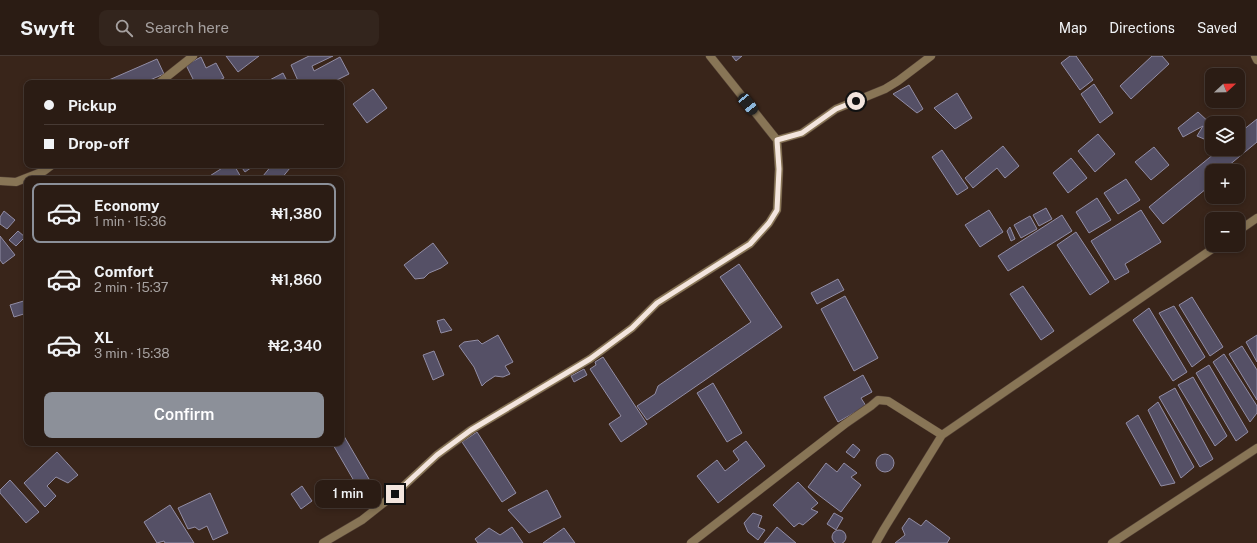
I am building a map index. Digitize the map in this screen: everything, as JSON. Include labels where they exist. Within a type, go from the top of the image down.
[{"type":"street","points":[[163,80],[193,56]]},
{"type":"street","points":[[322,543],[362,520],[395,494],[437,455],[471,430],[590,359],[632,328],[657,303],[750,244],[769,223],[777,210],[779,169],[777,140],[710,56]]},
{"type":"street","points":[[777,140],[802,133],[836,109],[885,89],[931,56]]},
{"type":"street","points":[[1255,56],[1257,60]]},
{"type":"street","points":[[31,176],[48,168]]},
{"type":"street","points":[[0,181],[16,182],[24,179]]},
{"type":"street","points":[[1245,226],[1257,218]]},
{"type":"street","points":[[876,543],[942,434],[1208,252]]},
{"type":"street","points":[[691,543],[826,438],[878,400],[888,401],[942,434]]},
{"type":"street","points":[[1112,543],[1257,448]]},
{"type":"building","points":[[226,56],[259,56],[238,72]]},
{"type":"building","points":[[309,56],[333,56],[312,66],[314,71],[340,57],[349,74],[337,80],[298,80],[291,65]]},
{"type":"building","points":[[732,56],[742,56],[736,61]]},
{"type":"building","points":[[1070,56],[1076,56],[1093,80],[1080,90],[1061,63]]},
{"type":"building","points":[[1152,56],[1162,56],[1169,64],[1131,99],[1120,86]]},
{"type":"building","points":[[201,57],[206,68],[216,63],[224,78],[220,80],[194,80],[186,65]]},
{"type":"building","points":[[157,59],[164,74],[150,80],[109,80]]},
{"type":"building","points":[[283,73],[286,80],[270,80]]},
{"type":"building","points":[[1094,84],[1113,113],[1100,123],[1081,94]]},
{"type":"building","points":[[909,85],[923,109],[917,113],[893,94]]},
{"type":"building","points":[[373,89],[387,108],[367,123],[353,104]]},
{"type":"building","points":[[957,93],[972,118],[955,129],[934,108]]},
{"type":"building","points":[[1198,112],[1205,118],[1205,138],[1197,136],[1203,126],[1183,137],[1178,128]]},
{"type":"building","points":[[1257,119],[1257,142],[1245,152],[1245,128]]},
{"type":"building","points":[[1098,134],[1115,154],[1095,172],[1078,151]]},
{"type":"building","points":[[1003,146],[1019,166],[1005,178],[997,168],[973,188],[965,178]]},
{"type":"building","points":[[1154,147],[1169,165],[1151,180],[1135,162]]},
{"type":"building","points":[[942,150],[968,188],[957,195],[932,157]]},
{"type":"building","points":[[1211,156],[1240,156],[1230,164],[1205,164],[1205,190],[1163,224],[1149,207]]},
{"type":"building","points":[[1071,158],[1087,178],[1068,193],[1053,173]]},
{"type":"building","points":[[222,168],[236,168],[240,176],[210,176]]},
{"type":"building","points":[[242,168],[251,168],[245,172]]},
{"type":"building","points":[[270,168],[290,168],[283,176],[263,176]]},
{"type":"building","points":[[1126,179],[1140,200],[1118,214],[1104,193]]},
{"type":"building","points":[[1097,198],[1111,220],[1089,233],[1076,212]]},
{"type":"building","points":[[1046,208],[1052,219],[1039,226],[1033,215]]},
{"type":"building","points":[[989,210],[1003,232],[980,247],[965,225]]},
{"type":"building","points":[[1141,210],[1161,242],[1125,264],[1129,272],[1115,280],[1091,241]]},
{"type":"building","points":[[4,211],[15,220],[7,229],[0,224],[0,217]]},
{"type":"building","points":[[1062,215],[1072,231],[1008,271],[998,256]]},
{"type":"building","points":[[1030,216],[1037,229],[1021,238],[1014,225]]},
{"type":"building","points":[[1010,227],[1015,239],[1011,241],[1007,231]]},
{"type":"building","points":[[18,231],[24,236],[16,246],[9,240]]},
{"type":"building","points":[[1076,232],[1109,282],[1090,295],[1057,245]]},
{"type":"building","points":[[0,236],[15,255],[3,264],[0,260]]},
{"type":"building","points":[[433,243],[448,263],[429,273],[424,278],[415,279],[404,265]]},
{"type":"building","points":[[739,264],[782,327],[647,420],[637,406],[655,394],[658,386],[751,322],[720,277]]},
{"type":"building","points":[[838,279],[844,290],[817,304],[811,293]]},
{"type":"building","points":[[1023,286],[1054,331],[1041,340],[1010,294]]},
{"type":"building","points":[[845,296],[878,358],[854,371],[821,309]]},
{"type":"building","points":[[1192,297],[1223,347],[1210,356],[1179,305]]},
{"type":"building","points":[[24,301],[24,314],[14,317],[10,305]]},
{"type":"building","points":[[1174,306],[1205,357],[1192,367],[1159,313]]},
{"type":"building","points":[[1149,308],[1187,372],[1173,381],[1133,320]]},
{"type":"building","points":[[444,319],[452,330],[441,333],[437,321]]},
{"type":"building","points":[[498,335],[513,362],[505,366],[510,374],[503,377],[495,376],[482,386],[474,367],[459,346],[464,342],[478,340],[482,344]]},
{"type":"building","points":[[1257,335],[1257,362],[1246,342]]},
{"type":"building","points":[[1242,346],[1257,370],[1257,400],[1229,354]]},
{"type":"building","points":[[434,351],[444,375],[433,380],[423,355]]},
{"type":"building","points":[[1224,354],[1257,406],[1257,413],[1250,422],[1213,362]]},
{"type":"building","points":[[603,357],[647,424],[621,442],[609,424],[621,416],[590,369],[596,365],[595,362]]},
{"type":"building","points":[[1209,365],[1248,432],[1236,441],[1196,373]]},
{"type":"building","points":[[584,369],[587,375],[574,382],[571,376]]},
{"type":"building","points":[[863,375],[872,392],[861,398],[866,406],[838,422],[824,397]]},
{"type":"building","points":[[1193,377],[1227,436],[1215,446],[1178,385]]},
{"type":"building","points":[[713,383],[742,433],[727,442],[697,393]]},
{"type":"building","points":[[1175,388],[1213,459],[1200,467],[1159,397]]},
{"type":"building","points":[[1158,402],[1194,467],[1181,478],[1148,410]]},
{"type":"building","points":[[1138,415],[1175,483],[1161,486],[1126,423]]},
{"type":"building","points":[[477,432],[516,493],[502,502],[462,442]]},
{"type":"building","points":[[344,436],[369,479],[357,486],[334,446],[344,446]]},
{"type":"building","points":[[746,441],[765,466],[718,503],[697,476],[717,460],[725,471],[739,460],[733,451]]},
{"type":"building","points":[[853,444],[860,450],[854,458],[846,452]]},
{"type":"building","points":[[57,452],[78,475],[68,483],[56,477],[47,486],[56,496],[45,507],[24,483]]},
{"type":"building","points":[[885,454],[891,457],[894,463],[891,469],[885,472],[879,469],[876,463],[879,457]]},
{"type":"building","points":[[826,463],[837,472],[844,463],[857,473],[851,477],[861,485],[841,512],[808,487]]},
{"type":"building","points":[[10,480],[39,512],[26,523],[0,493],[0,490]]},
{"type":"building","points":[[798,482],[818,503],[811,509],[818,512],[803,525],[799,523],[794,527],[773,505]]},
{"type":"building","points":[[302,486],[312,501],[301,509],[291,494]]},
{"type":"building","points":[[547,490],[561,517],[529,533],[508,510]]},
{"type":"building","points":[[210,493],[228,533],[213,540],[207,526],[199,530],[195,527],[188,529],[178,508]]},
{"type":"building","points":[[170,505],[194,543],[165,543],[164,541],[157,543],[144,522]]},
{"type":"building","points":[[753,513],[762,516],[758,527],[765,530],[758,540],[748,532],[744,523]]},
{"type":"building","points":[[834,513],[843,518],[836,530],[827,524]]},
{"type":"building","points":[[909,518],[921,526],[926,520],[950,538],[947,543],[895,543],[905,535],[902,528]]},
{"type":"building","points":[[512,527],[523,543],[478,543],[475,539],[489,528],[500,535]]},
{"type":"building","points":[[777,527],[796,543],[764,543]]},
{"type":"building","points":[[564,528],[575,543],[543,543]]},
{"type":"building","points":[[839,530],[844,532],[846,537],[844,542],[839,544],[834,542],[832,537],[834,532]]},
{"type":"route","points":[[395,494],[437,455],[471,430],[590,359],[632,328],[657,303],[750,244],[769,223],[777,210],[779,169],[777,140],[802,133],[836,109],[856,101]]}]
